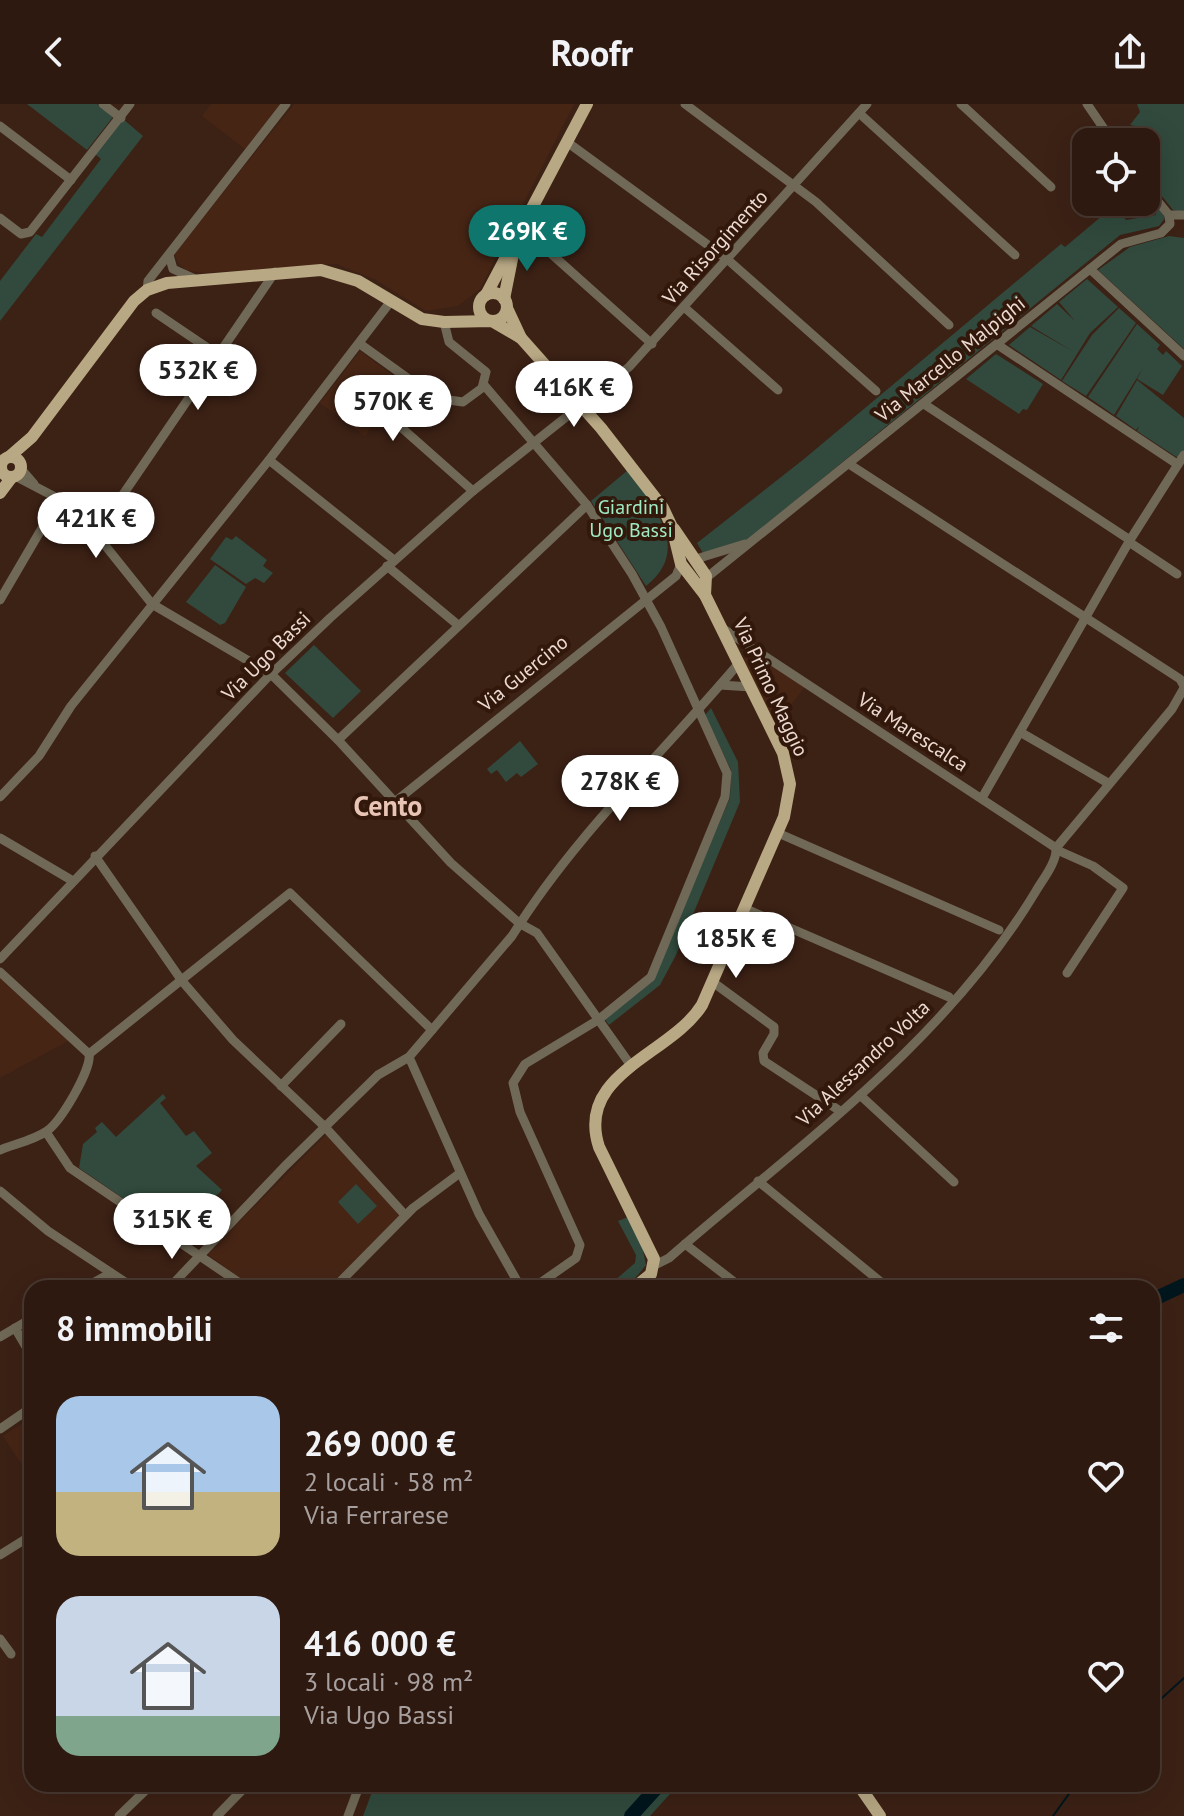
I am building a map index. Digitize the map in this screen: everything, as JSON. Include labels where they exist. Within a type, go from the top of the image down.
[{"type":"main road","points":[[521,338],[482,315],[483,299],[587,104]]},
{"type":"main road","points":[[0,493],[8,469],[125,313],[147,290],[167,283],[275,272],[339,273],[422,319],[492,321],[500,319],[506,304],[518,237]]},
{"type":"main road","points":[[448,322],[483,299],[498,294],[506,304],[521,338]]},
{"type":"main road","name":"Via Primo Maggio","points":[[521,338],[580,403],[654,494],[672,527],[685,562],[701,585],[780,746],[790,777],[788,803],[778,833],[714,983],[694,1017],[602,1095],[595,1130],[605,1161],[649,1246],[653,1266]]},
{"type":"main road","points":[[644,1280],[653,1266]]},
{"type":"main road","points":[[864,1792],[880,1816]]},
{"type":"street","points":[[103,104],[121,118]]},
{"type":"street","points":[[0,218],[21,234],[31,231],[130,104]]},
{"type":"street","points":[[147,290],[148,281],[286,104]]},
{"type":"street","points":[[685,104],[795,184],[949,325]]},
{"type":"street","points":[[961,104],[1051,187]]},
{"type":"street","points":[[1087,104],[1103,128]]},
{"type":"street","points":[[860,108],[1015,255]]},
{"type":"street","name":"Via Risorgimento","points":[[580,403],[622,374],[652,344],[860,108]]},
{"type":"street","points":[[0,126],[71,180]]},
{"type":"street","points":[[567,142],[727,259],[876,391]]},
{"type":"street","points":[[1160,204],[1169,215],[1184,215]]},
{"type":"street","name":"Via Marcello Malpighi","points":[[701,585],[1125,242],[1164,231],[1170,224],[1169,215]]},
{"type":"street","points":[[518,237],[538,242],[652,344]]},
{"type":"street","points":[[169,254],[173,269],[200,280]]},
{"type":"street","points":[[1090,269],[1184,356]]},
{"type":"street","points":[[96,534],[275,272]]},
{"type":"street","points":[[0,797],[39,756],[71,706],[269,460],[391,301]]},
{"type":"street","points":[[684,307],[778,390]]},
{"type":"street","points":[[156,313],[218,355]]},
{"type":"street","points":[[448,322],[449,342],[484,369],[484,385],[587,505],[646,598],[727,773],[725,797],[651,977],[598,1020],[525,1064],[513,1083],[520,1112],[580,1246],[576,1258],[544,1280]]},
{"type":"street","points":[[360,344],[435,398],[455,403],[471,399],[484,385]]},
{"type":"street","points":[[998,345],[1177,464]]},
{"type":"street","points":[[412,381],[386,414],[473,491]]},
{"type":"street","name":"Via Ugo Bassi","points":[[0,959],[271,674],[390,563],[580,403]]},
{"type":"street","points":[[924,404],[1177,574]]},
{"type":"street","points":[[982,798],[1129,541],[1184,455]]},
{"type":"street","points":[[269,460],[458,625]]},
{"type":"street","points":[[849,464],[1180,679],[1184,687]]},
{"type":"street","points":[[8,469],[59,499],[96,534],[152,604],[271,674],[338,740],[451,863],[519,923],[537,933],[632,1067]]},
{"type":"street","points":[[0,600],[59,499]]},
{"type":"street","points":[[338,740],[587,505]]},
{"type":"street","name":"Via Marcello Malpighi","points":[[685,562],[752,542]]},
{"type":"street","points":[[685,562],[701,585]]},
{"type":"street","name":"Via Guercino","points":[[396,801],[646,598],[685,562]]},
{"type":"street","name":"Via Marescalca","points":[[722,628],[1056,849]]},
{"type":"street","points":[[177,1280],[378,1075],[409,1057],[512,936],[599,823],[700,709],[750,646]]},
{"type":"street","points":[[720,685],[751,687]]},
{"type":"street","name":"Via Alessandro Volta","points":[[653,1266],[685,1244],[905,1054],[1000,950],[1056,849],[1172,709],[1184,687]]},
{"type":"street","points":[[1020,732],[1108,783]]},
{"type":"street","points":[[778,833],[999,930]]},
{"type":"street","points":[[0,838],[73,881]]},
{"type":"street","points":[[1056,849],[1087,862],[1123,888],[1067,973]]},
{"type":"street","points":[[95,856],[182,981],[233,1040],[325,1127],[405,1215]]},
{"type":"street","points":[[89,1054],[290,893],[432,1030]]},
{"type":"street","points":[[746,909],[949,997]]},
{"type":"street","points":[[0,972],[89,1054],[90,1065],[46,1132],[0,1150]]},
{"type":"street","points":[[714,983],[771,1023],[774,1031],[763,1053],[764,1061],[840,1111]]},
{"type":"street","points":[[281,1086],[341,1024]]},
{"type":"street","points":[[409,1057],[486,1228],[516,1280]]},
{"type":"street","points":[[860,1095],[954,1182]]},
{"type":"street","points":[[46,1132],[70,1168],[235,1280]]},
{"type":"street","points":[[342,1280],[405,1215],[460,1173]]},
{"type":"street","points":[[758,1181],[878,1280]]},
{"type":"street","points":[[0,1191],[48,1231],[122,1280]]},
{"type":"street","points":[[200,1256],[253,1206]]},
{"type":"street","points":[[685,1244],[732,1280]]},
{"type":"street","points":[[98,1280],[111,1273]]},
{"type":"street","points":[[0,1337],[24,1323]]},
{"type":"street","points":[[15,1328],[24,1343]]},
{"type":"street","points":[[0,1429],[24,1412]]},
{"type":"street","points":[[0,1555],[24,1540]]},
{"type":"street","points":[[0,1639],[11,1654]]},
{"type":"street","points":[[119,1816],[144,1792]]},
{"type":"street","points":[[217,1816],[240,1792]]},
{"type":"street","points":[[348,1816],[357,1792]]},
{"type":"shaded area","points":[[211,104],[281,104],[246,150],[202,116]]},
{"type":"shaded area","points":[[294,104],[574,104],[480,289],[458,306],[426,311],[374,279],[336,264],[203,273],[186,270],[179,264],[174,254]]},
{"type":"shaded area","points":[[360,351],[403,383],[365,436],[320,403]]},
{"type":"shaded area","points":[[752,650],[806,686],[779,720],[770,715],[743,660]]},
{"type":"shaded area","points":[[0,977],[72,1039],[0,1078]]},
{"type":"shaded area","points":[[327,1134],[403,1213],[336,1280],[242,1280],[207,1254]]},
{"type":"shaded area","points":[[24,1422],[24,1468],[3,1436]]},
{"type":"green space","points":[[27,104],[97,104],[113,117],[87,150]]},
{"type":"green space","points":[[1137,104],[1184,104],[1184,210],[1181,212],[1173,210],[1160,194],[1160,128],[1135,128],[1130,125],[1140,112]]},
{"type":"green space","points":[[123,119],[143,136],[0,321],[0,281],[36,234],[42,237],[101,159],[95,154]]},
{"type":"green space","points":[[1160,210],[1165,218],[1159,226],[1120,235],[746,541],[703,553],[697,543],[804,459],[1061,244],[1065,247],[1102,216],[1123,216],[1126,220],[1160,216]]},
{"type":"green space","points":[[1169,236],[1184,238],[1184,349],[1098,270],[1130,247]]},
{"type":"green space","points":[[1087,279],[1118,307],[1090,333],[1061,380],[1009,345],[1030,327],[1074,352],[1031,326],[1057,304],[1075,321],[1059,302]]},
{"type":"green space","points":[[1119,308],[1136,323],[1086,396],[1062,381],[1092,335]]},
{"type":"green space","points":[[1137,324],[1160,345],[1157,349],[1163,355],[1166,351],[1182,366],[1163,395],[1137,379],[1143,368],[1114,415],[1088,397]]},
{"type":"green space","points":[[996,354],[1043,384],[1027,410],[1023,409],[1019,414],[966,379]]},
{"type":"green space","points":[[1137,380],[1184,418],[1184,450],[1178,458],[1137,431],[1139,426],[1136,430],[1116,416]]},
{"type":"green space","name":"Giardini Ugo Bassi","points":[[628,470],[657,513],[668,543],[667,557],[660,572],[646,586],[591,501]]},
{"type":"green space","points":[[236,536],[267,560],[263,566],[273,573],[264,583],[255,578],[246,584],[210,559],[226,537],[232,540]]},
{"type":"green space","points":[[215,565],[246,587],[225,623],[220,625],[186,602]]},
{"type":"green space","points":[[314,645],[361,691],[333,718],[285,673]]},
{"type":"green space","points":[[711,708],[738,762],[740,802],[676,955],[660,985],[609,1025],[604,1018],[651,980],[730,798],[731,770],[705,715]]},
{"type":"green space","points":[[520,741],[538,764],[521,777],[517,773],[506,782],[497,770],[491,774],[487,769]]},
{"type":"green space","points":[[163,1094],[166,1098],[160,1103],[186,1136],[194,1131],[212,1153],[196,1166],[222,1190],[177,1235],[79,1168],[83,1144],[97,1132],[95,1128],[102,1122],[116,1137]]},
{"type":"green space","points":[[356,1184],[377,1206],[358,1224],[338,1202]]},
{"type":"green space","points":[[628,1217],[642,1245],[646,1265],[634,1280],[615,1280],[635,1263],[636,1255],[618,1221]]},
{"type":"green space","points":[[372,1792],[672,1792],[650,1816],[363,1816]]},
{"type":"waterway","points":[[1160,1296],[1184,1285]]},
{"type":"waterway","points":[[1160,1700],[1184,1678]]},
{"type":"waterway","points":[[631,1816],[653,1792]]},
{"type":"waterway","points":[[1053,1816],[1070,1792]]},
{"type":"district","name":"Cento","points":[[388,806]]}]
